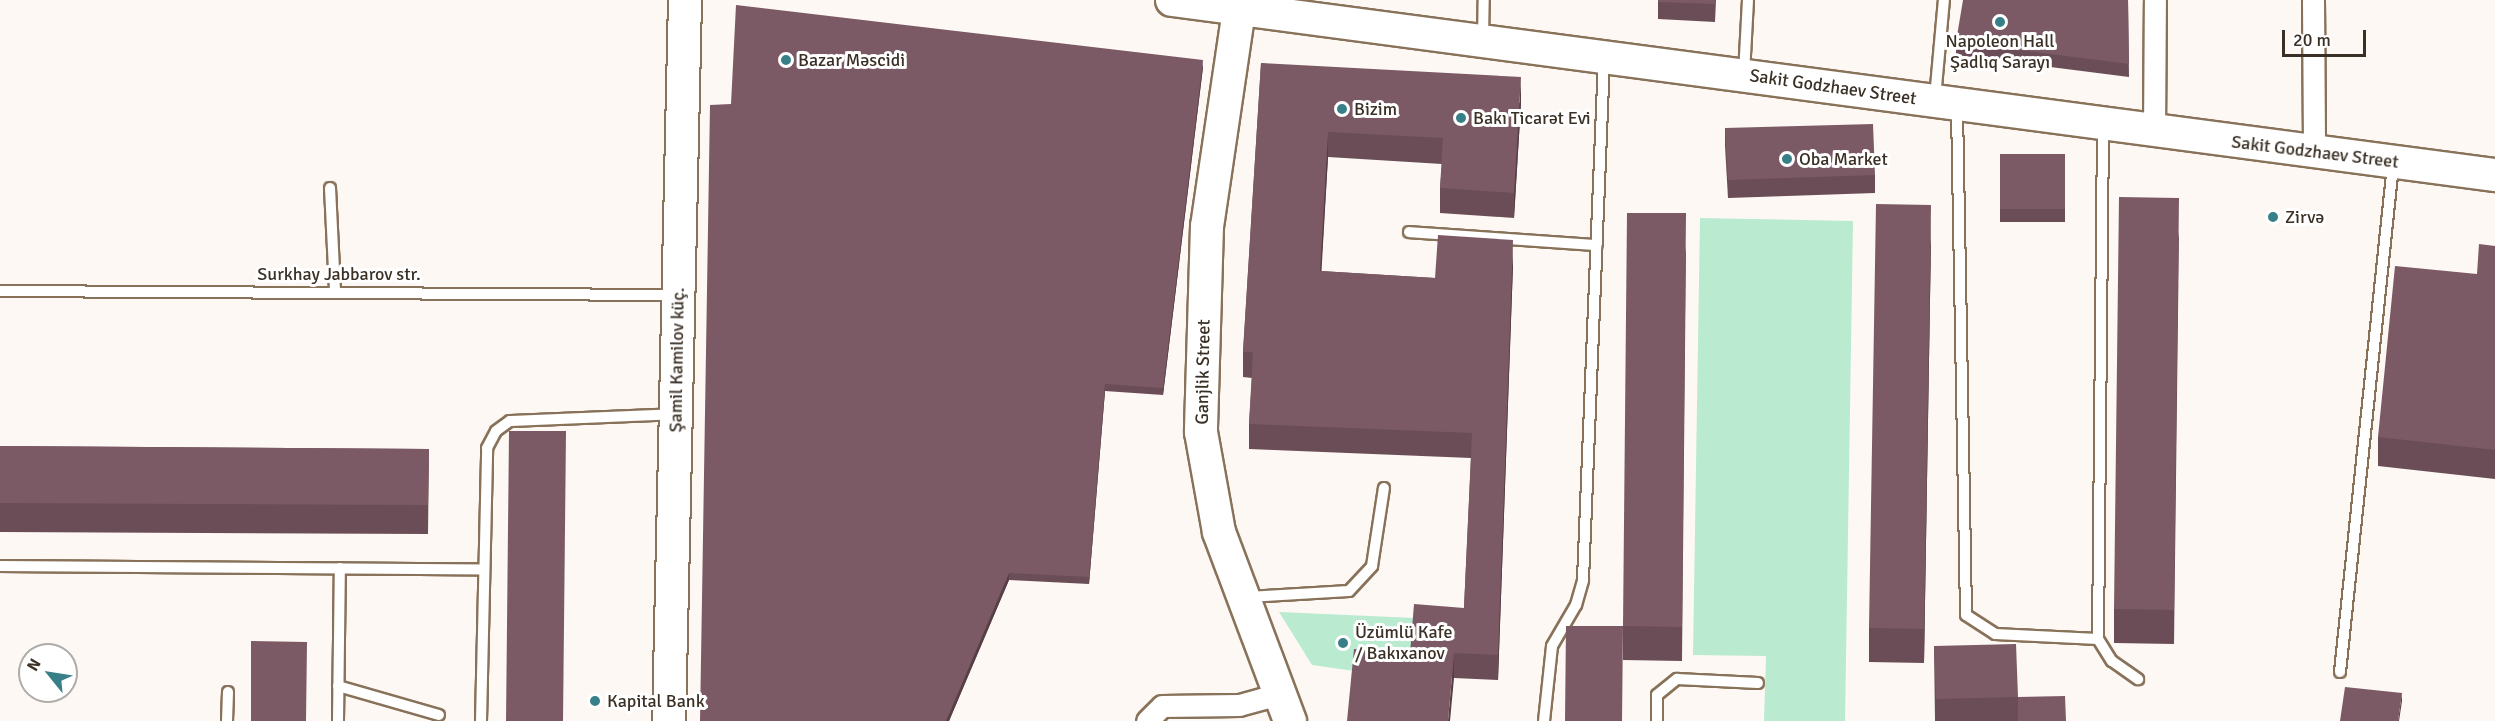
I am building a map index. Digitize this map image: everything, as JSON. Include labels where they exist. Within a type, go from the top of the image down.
[{"type":"street","name":"Şamil Kamilov küç.","points":[[669,721],[685,0]]},
{"type":"street","name":"Sakit Godzhaev Street","points":[[1172,0],[1239,10],[1285,8],[1483,41],[2154,133],[2495,175]]},
{"type":"street","points":[[2154,133],[2155,0]]},
{"type":"street","points":[[2313,0],[2314,151]]},
{"type":"street","name":"Ganjlik Street","points":[[1239,10],[1207,226],[1201,380],[1208,489],[1242,598],[1285,707]]},
{"type":"street","points":[[1147,721],[1162,706],[1285,707]]},
{"type":"lane","points":[[1483,41],[1484,0]]},
{"type":"lane","points":[[1744,75],[1748,0]]},
{"type":"lane","points":[[1944,0],[1964,607],[1977,626],[1995,634],[2098,639]]},
{"type":"lane","points":[[1544,721],[1552,646],[1583,580],[1605,57]]},
{"type":"lane","points":[[2103,125],[2098,639],[2112,661],[2138,679]]},
{"type":"lane","points":[[2340,672],[2394,162]]},
{"type":"lane","points":[[330,188],[335,290]]},
{"type":"lane","points":[[1409,232],[1597,245]]},
{"type":"lane","name":"Surkhay Jabbarov str.","points":[[0,291],[335,290],[679,296]]},
{"type":"lane","points":[[482,721],[487,448],[496,431],[510,421],[675,414]]},
{"type":"lane","points":[[1242,598],[1349,591],[1372,566],[1384,488]]},
{"type":"lane","points":[[0,566],[483,569]]},
{"type":"lane","points":[[338,721],[340,567]]},
{"type":"lane","points":[[1658,721],[1657,695],[1677,679],[1758,683]]},
{"type":"lane","points":[[338,686],[439,715]]},
{"type":"lane","points":[[227,721],[228,692]]},
{"type":"green space","points":[[1700,218],[1853,221],[1845,721],[1764,721],[1766,656],[1693,655]]},
{"type":"green space","points":[[1279,612],[1415,618],[1410,679],[1312,665]]},
{"type":"building","points":[[1658,0],[1715,0],[1715,4],[1658,2]]},
{"type":"building","points":[[1963,0],[2128,0],[2129,64],[1956,42]]},
{"type":"building","points":[[736,5],[1203,60],[1163,388],[1105,384],[1089,577],[1009,573],[946,721],[700,721],[710,105],[731,104]]},
{"type":"building","points":[[1261,63],[1521,77],[1514,193],[1440,188],[1443,138],[1328,132],[1320,271],[1435,278],[1438,235],[1513,240],[1498,655],[1454,653],[1448,721],[1347,721],[1354,649],[1410,654],[1414,604],[1464,608],[1472,433],[1249,424],[1253,352],[1243,352]]},
{"type":"building","points":[[1873,124],[1875,175],[1728,180],[1725,128]]},
{"type":"building","points":[[2000,154],[2065,154],[2065,209],[2000,209]]},
{"type":"building","points":[[2119,197],[2179,198],[2174,610],[2114,609]]},
{"type":"building","points":[[1876,204],[1931,205],[1924,629],[1869,628]]},
{"type":"building","points":[[1627,213],[1686,213],[1682,627],[1623,626]]},
{"type":"building","points":[[2479,244],[2495,246],[2495,450],[2378,437],[2395,266],[2477,274]]},
{"type":"building","points":[[509,431],[566,431],[563,721],[506,721]]},
{"type":"building","points":[[0,446],[429,449],[428,505],[0,503]]},
{"type":"building","points":[[1566,626],[1623,626],[1622,721],[1565,721]]},
{"type":"building","points":[[251,641],[307,642],[306,721],[251,721]]},
{"type":"building","points":[[2016,644],[2018,697],[1936,699],[1934,646]]},
{"type":"building","points":[[2345,687],[2402,693],[2398,721],[2340,721]]},
{"type":"building","points":[[2065,696],[2066,721],[2018,721],[2018,697]]},
{"type":"place","name":"Napoleon Hall Şadlıq Sarayı","points":[[2000,22]]},
{"type":"place","name":"Bazar Məscidi","points":[[786,60]]},
{"type":"place","name":"Bizim","points":[[1342,109]]},
{"type":"place","name":"Bakı Ticarət Evi","points":[[1461,118]]},
{"type":"place","name":"Oba Market","points":[[1787,159]]},
{"type":"place","name":"Zirvə","points":[[2273,217]]},
{"type":"place","name":"Üzümlü Kafe / Bakıxanov","points":[[1343,643]]},
{"type":"place","name":"Kapital Bank","points":[[595,701]]}]
